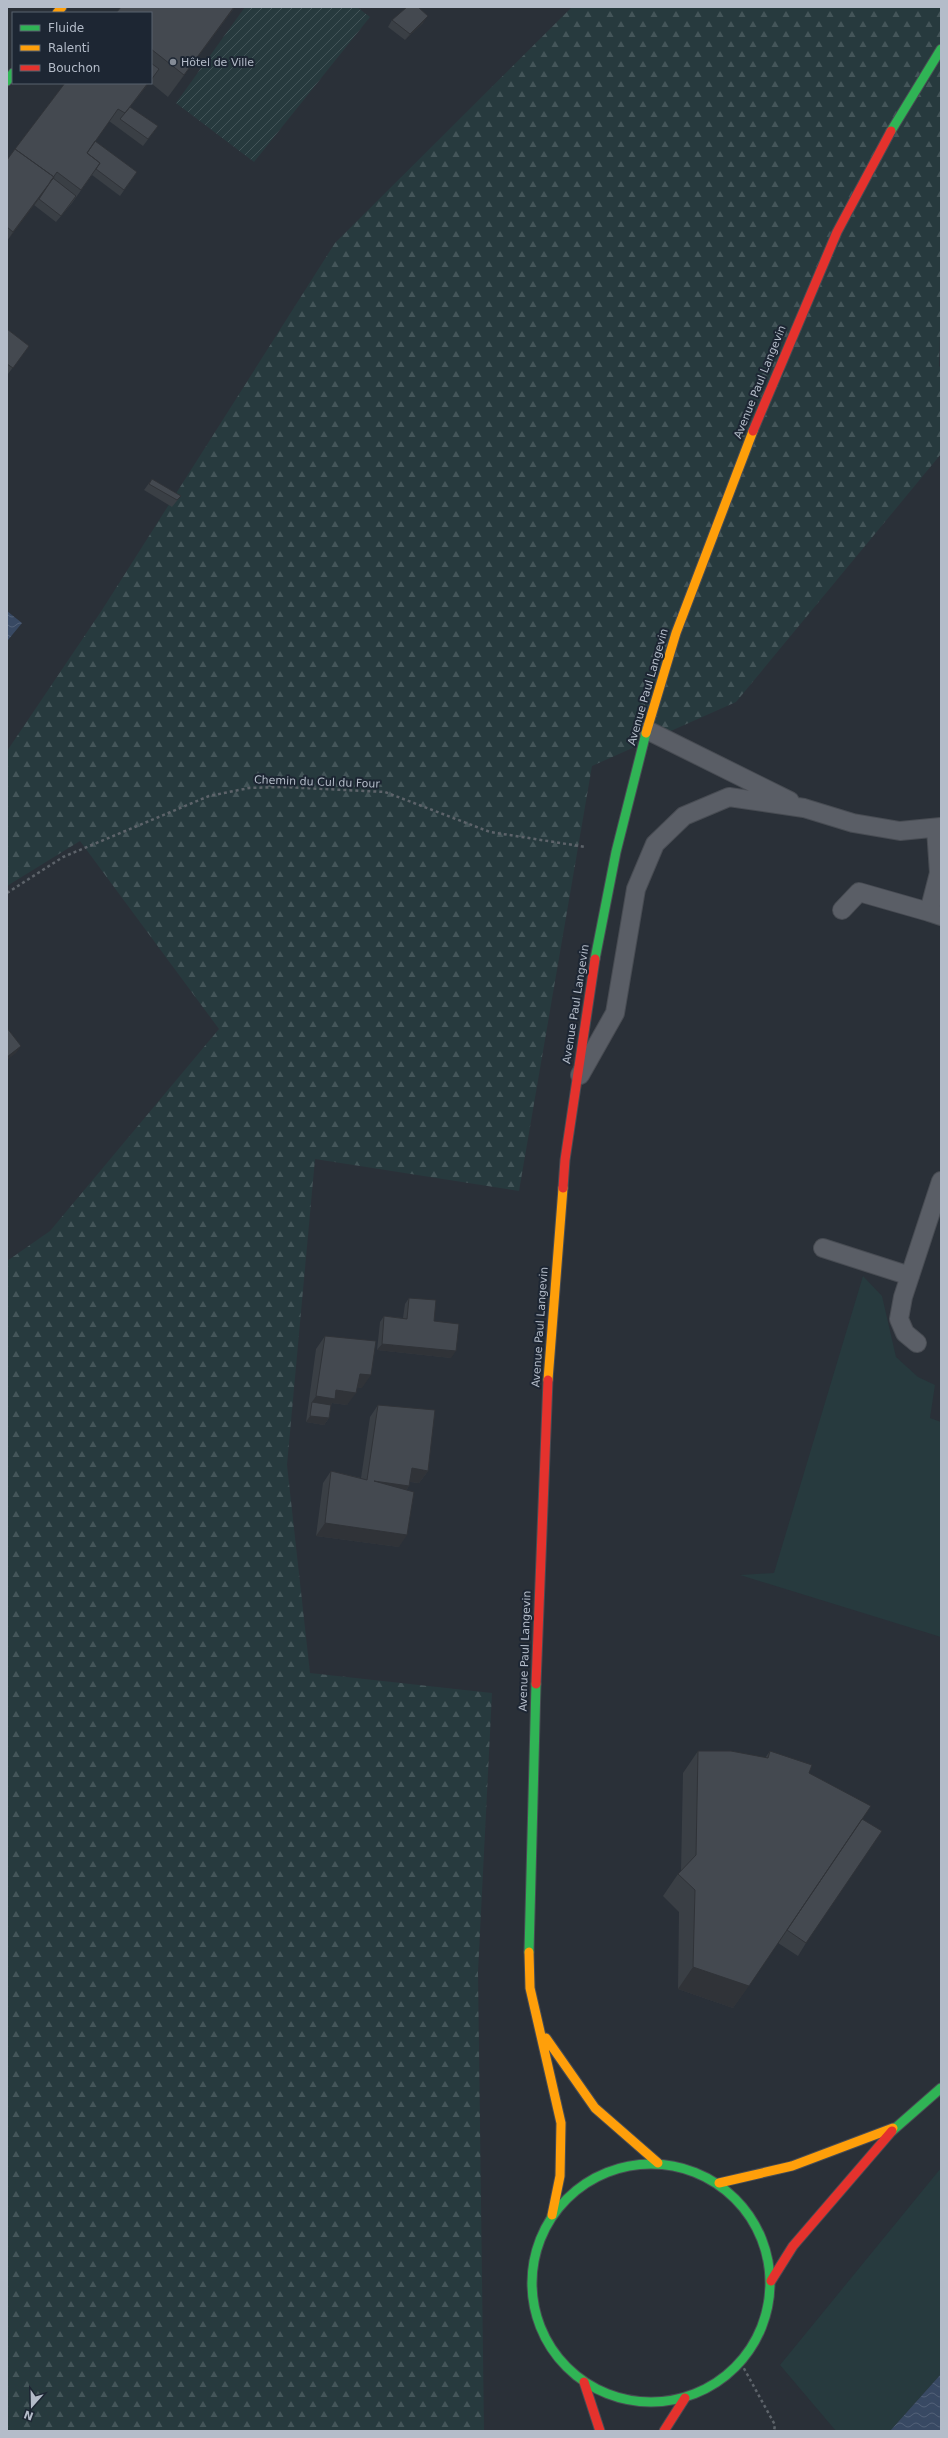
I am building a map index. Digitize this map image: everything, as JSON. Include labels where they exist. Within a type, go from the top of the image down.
[{"type":"main road","name":"Avenue Paul Langevin","points":[[552,2215],[560,2176],[561,2123],[530,1988],[529,1938],[539,1573],[549,1367],[565,1160],[592,976],[616,852],[647,730],[676,633],[730,490],[787,346],[837,232],[897,120],[941,49]]},
{"type":"main road","name":"Avenue Paul Langevin","points":[[539,2029],[595,2108],[658,2163]]},
{"type":"main road","points":[[771,2281],[793,2246],[896,2127],[941,2088]]},
{"type":"main road","points":[[718,2183],[792,2166],[896,2127]]},
{"type":"main road","points":[[658,2163],[689,2169],[718,2183],[740,2203],[757,2226],[767,2253],[771,2281],[769,2303],[764,2325],[754,2345],[741,2362],[724,2378],[706,2390],[685,2398],[650,2403],[616,2397],[584,2382],[556,2356],[538,2324],[531,2287],[536,2249],[552,2215],[572,2192],[598,2175],[627,2165],[658,2163]]},
{"type":"main road","points":[[584,2382],[600,2431]]},
{"type":"main road","points":[[664,2431],[685,2398]]},
{"type":"lane","points":[[647,730],[804,808]]},
{"type":"lane","points":[[576,1083],[615,1013],[636,889],[655,844],[684,816],[729,797],[804,808],[853,823],[900,831],[938,828],[939,873],[935,914],[859,892],[842,910]]},
{"type":"lane","points":[[917,1343],[906,1333],[899,1319],[910,1276],[941,1181]]},
{"type":"lane","points":[[823,1248],[910,1276]]},
{"type":"path","name":"Chemin du Cul du Four","points":[[7,893],[63,857],[209,796],[249,788],[283,787],[385,792],[490,832],[616,852]]},
{"type":"path","points":[[741,2362],[775,2425],[774,2431]]},
{"type":"green space","points":[[245,7],[357,7],[370,17],[254,162],[176,103]]},
{"type":"green space","points":[[572,7],[941,7],[941,304],[939,366],[941,368],[941,454],[736,702],[592,766],[519,1191],[315,1159],[287,1465],[310,1673],[492,1693],[478,1972],[484,2431],[7,2431],[7,1261],[50,1231],[219,1029],[80,841],[7,886],[7,751],[102,610],[335,243]]},
{"type":"green space","points":[[863,1276],[882,1296],[896,1357],[918,1377],[935,1385],[930,1418],[941,1422],[941,1637],[740,1575],[774,1573]]},
{"type":"green space","points":[[941,2168],[941,2374],[890,2431],[836,2431],[780,2365]]},
{"type":"water","points":[[7,611],[22,623],[8,640],[7,639]]},
{"type":"water","points":[[941,2374],[941,2431],[890,2431]]},
{"type":"building","name":"Hôtel de Ville","points":[[121,7],[234,7],[184,75],[152,50],[152,12],[117,12]]},
{"type":"building","points":[[407,7],[418,7],[428,16],[410,34],[392,20]]},
{"type":"building","points":[[152,64],[159,69],[152,79]]},
{"type":"building","points":[[64,84],[147,84],[125,113],[118,109],[87,153],[100,163],[81,190],[57,172],[54,177],[15,149]]},
{"type":"building","points":[[130,107],[158,126],[148,139],[120,119]]},
{"type":"building","points":[[95,141],[137,172],[124,190],[96,169],[100,163],[87,153]]},
{"type":"building","points":[[15,149],[54,177],[13,232],[7,227],[7,160]]},
{"type":"building","points":[[53,178],[76,196],[61,216],[39,199]]},
{"type":"building","points":[[7,329],[29,346],[13,368],[7,364]]},
{"type":"building","points":[[152,479],[181,496],[177,500],[149,484]]},
{"type":"building","points":[[7,1028],[21,1046],[7,1057]]},
{"type":"building","points":[[409,1298],[436,1300],[434,1321],[459,1324],[456,1351],[382,1344],[384,1316],[407,1319]]},
{"type":"building","points":[[325,1336],[376,1341],[371,1375],[360,1374],[356,1393],[336,1390],[335,1399],[316,1396]]},
{"type":"building","points":[[312,1402],[331,1405],[329,1418],[310,1416]]},
{"type":"building","points":[[378,1405],[435,1410],[428,1471],[412,1468],[409,1486],[374,1481],[414,1492],[407,1535],[325,1523],[331,1471],[367,1480]]},
{"type":"building","points":[[698,1751],[731,1751],[768,1758],[770,1751],[812,1765],[809,1773],[871,1806],[749,1986],[693,1967],[695,1890],[678,1874],[696,1855]]},
{"type":"building","points":[[862,1819],[882,1831],[806,1943],[787,1930]]},
{"type":"traffic: fast","points":[[891,131],[941,49]]},
{"type":"traffic: fast","points":[[7,81],[12,74]]},
{"type":"traffic: fast","points":[[595,959],[616,852],[646,733]]},
{"type":"traffic: fast","points":[[529,1952],[536,1684]]},
{"type":"traffic: fast","points":[[892,2131],[941,2088]]},
{"type":"traffic: fast","points":[[639,2164],[663,2164],[686,2169],[707,2178],[727,2191],[743,2207],[756,2227],[765,2248],[770,2271],[770,2283],[768,2306],[761,2329],[743,2359],[727,2375],[707,2388],[686,2397],[663,2402],[639,2402],[616,2397],[595,2388],[575,2375],[559,2359],[546,2339],[537,2318],[532,2295],[532,2271],[537,2248],[546,2227],[559,2207],[575,2191],[595,2178],[616,2169],[639,2164]]},
{"type":"traffic: slow","points":[[58,12],[62,7]]},
{"type":"traffic: slow","points":[[646,733],[676,633],[753,431]]},
{"type":"traffic: slow","points":[[548,1380],[563,1188]]},
{"type":"traffic: slow","points":[[529,1952],[530,1988],[561,2123],[560,2176],[552,2215]]},
{"type":"traffic: slow","points":[[546,2038],[595,2108],[658,2163]]},
{"type":"traffic: slow","points":[[719,2183],[792,2166],[893,2128]]},
{"type":"traffic: jam","points":[[753,431],[837,232],[891,131]]},
{"type":"traffic: jam","points":[[563,1188],[565,1160],[595,959]]},
{"type":"traffic: jam","points":[[536,1684],[548,1380]]},
{"type":"traffic: jam","points":[[771,2281],[793,2246],[892,2131]]},
{"type":"traffic: jam","points":[[584,2382],[600,2431]]},
{"type":"traffic: jam","points":[[664,2431],[685,2398]]},
{"type":"place","name":"Hôtel de Ville","points":[[173,62]]}]
